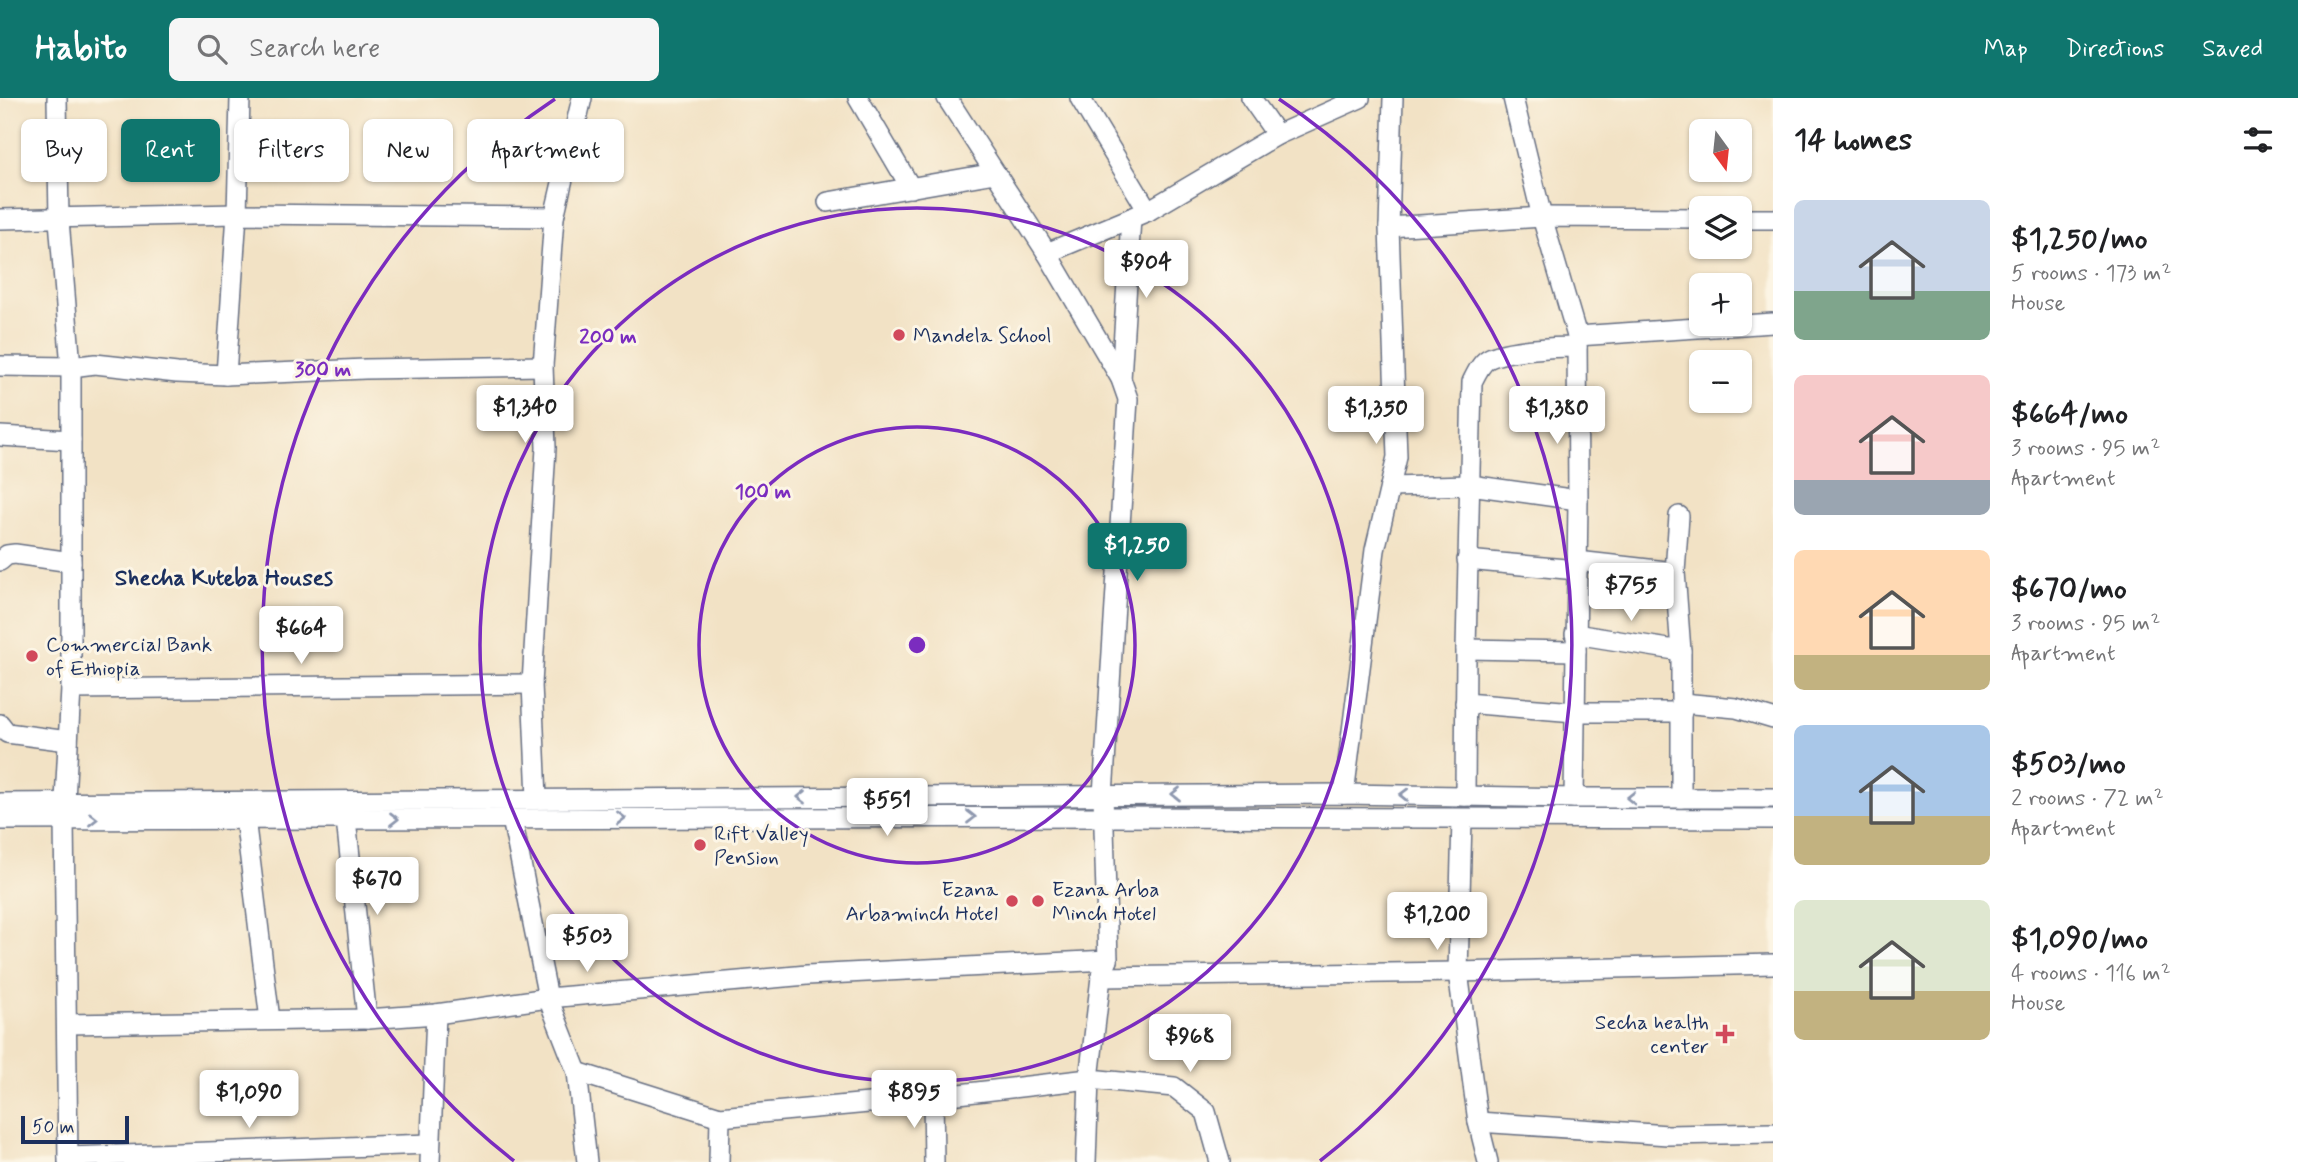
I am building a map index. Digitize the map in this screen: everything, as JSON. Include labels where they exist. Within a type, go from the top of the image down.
[{"type":"street","points":[[57,98],[59,220],[71,367],[71,689],[65,811],[68,1159],[430,1153],[436,1014]]},
{"type":"street","points":[[226,375],[237,214],[240,98]]},
{"type":"street","points":[[537,798],[532,684],[546,448],[543,366],[554,217],[582,98]]},
{"type":"street","points":[[858,98],[911,188]]},
{"type":"street","points":[[947,98],[1047,253],[1121,379],[1128,399],[1103,795],[1105,969],[1089,1079],[1086,1162]]},
{"type":"street","points":[[1080,98],[1139,214],[1121,379]]},
{"type":"street","points":[[1251,98],[1277,135]]},
{"type":"street","points":[[1047,253],[1139,214],[1277,135],[1360,98]]},
{"type":"street","points":[[1344,793],[1375,550],[1397,457],[1389,227],[1393,98]]},
{"type":"street","points":[[1513,98],[1542,217],[1577,341],[1574,798]]},
{"type":"street","points":[[828,202],[995,173]]},
{"type":"street","points":[[0,219],[59,220],[237,214],[554,217]]},
{"type":"street","points":[[1389,227],[1542,217],[1689,219]]},
{"type":"street","points":[[1752,219],[1773,219]]},
{"type":"street","points":[[1465,796],[1472,382],[1477,372],[1488,359],[1577,341],[1773,323]]},
{"type":"street","points":[[0,366],[71,367],[95,364],[177,373],[226,375],[543,366]]},
{"type":"street","points":[[0,436],[71,440]]},
{"type":"street","points":[[1390,487],[1470,485],[1578,500]]},
{"type":"street","points":[[1679,516],[1675,572],[1681,652],[1681,798]]},
{"type":"street","points":[[0,561],[7,555],[15,554],[71,562]]},
{"type":"street","points":[[1467,561],[1675,572]]},
{"type":"street","points":[[1466,649],[1576,643],[1681,652]]},
{"type":"street","points":[[71,689],[532,684]]},
{"type":"street","points":[[1465,703],[1575,712],[1682,707],[1735,708],[1773,719]]},
{"type":"street","points":[[0,724],[7,733],[68,741]]},
{"type":"street","points":[[0,820],[65,811],[537,798],[1344,793],[1574,798],[1773,798]]},
{"type":"street","points":[[0,803],[65,811],[345,819],[1773,819]]},
{"type":"street","points":[[245,818],[270,1020]]},
{"type":"street","points":[[345,819],[368,1019]]},
{"type":"street","points":[[512,819],[548,998],[577,1072],[587,1162]]},
{"type":"street","points":[[1462,819],[1458,972],[1478,1122],[1488,1162]]},
{"type":"street","points":[[67,1024],[368,1019],[436,1014],[548,998],[807,975],[1105,969],[1458,972],[1773,964]]},
{"type":"street","points":[[577,1072],[720,1117],[1089,1079],[1174,1087],[1206,1112],[1220,1162]]},
{"type":"street","points":[[933,1097],[934,1162]]},
{"type":"street","points":[[719,1162],[720,1117]]},
{"type":"street","points":[[1478,1122],[1668,1135],[1773,1133]]},
{"type":"place","name":"Mandela School","points":[[899,335]]},
{"type":"place","name":"Commercial Bank of Ethiopia","points":[[32,656]]},
{"type":"place","name":"Rift Valley Pension","points":[[700,845]]},
{"type":"place","name":"Ezana Arbaminch Hotel","points":[[1012,901]]},
{"type":"place","name":"Ezana Arba Minch Hotel","points":[[1038,901]]},
{"type":"place","name":"Secha health center","points":[[1725,1034]]},
{"type":"district","name":"Shecha Kuteba Houses","points":[[224,577]]}]
